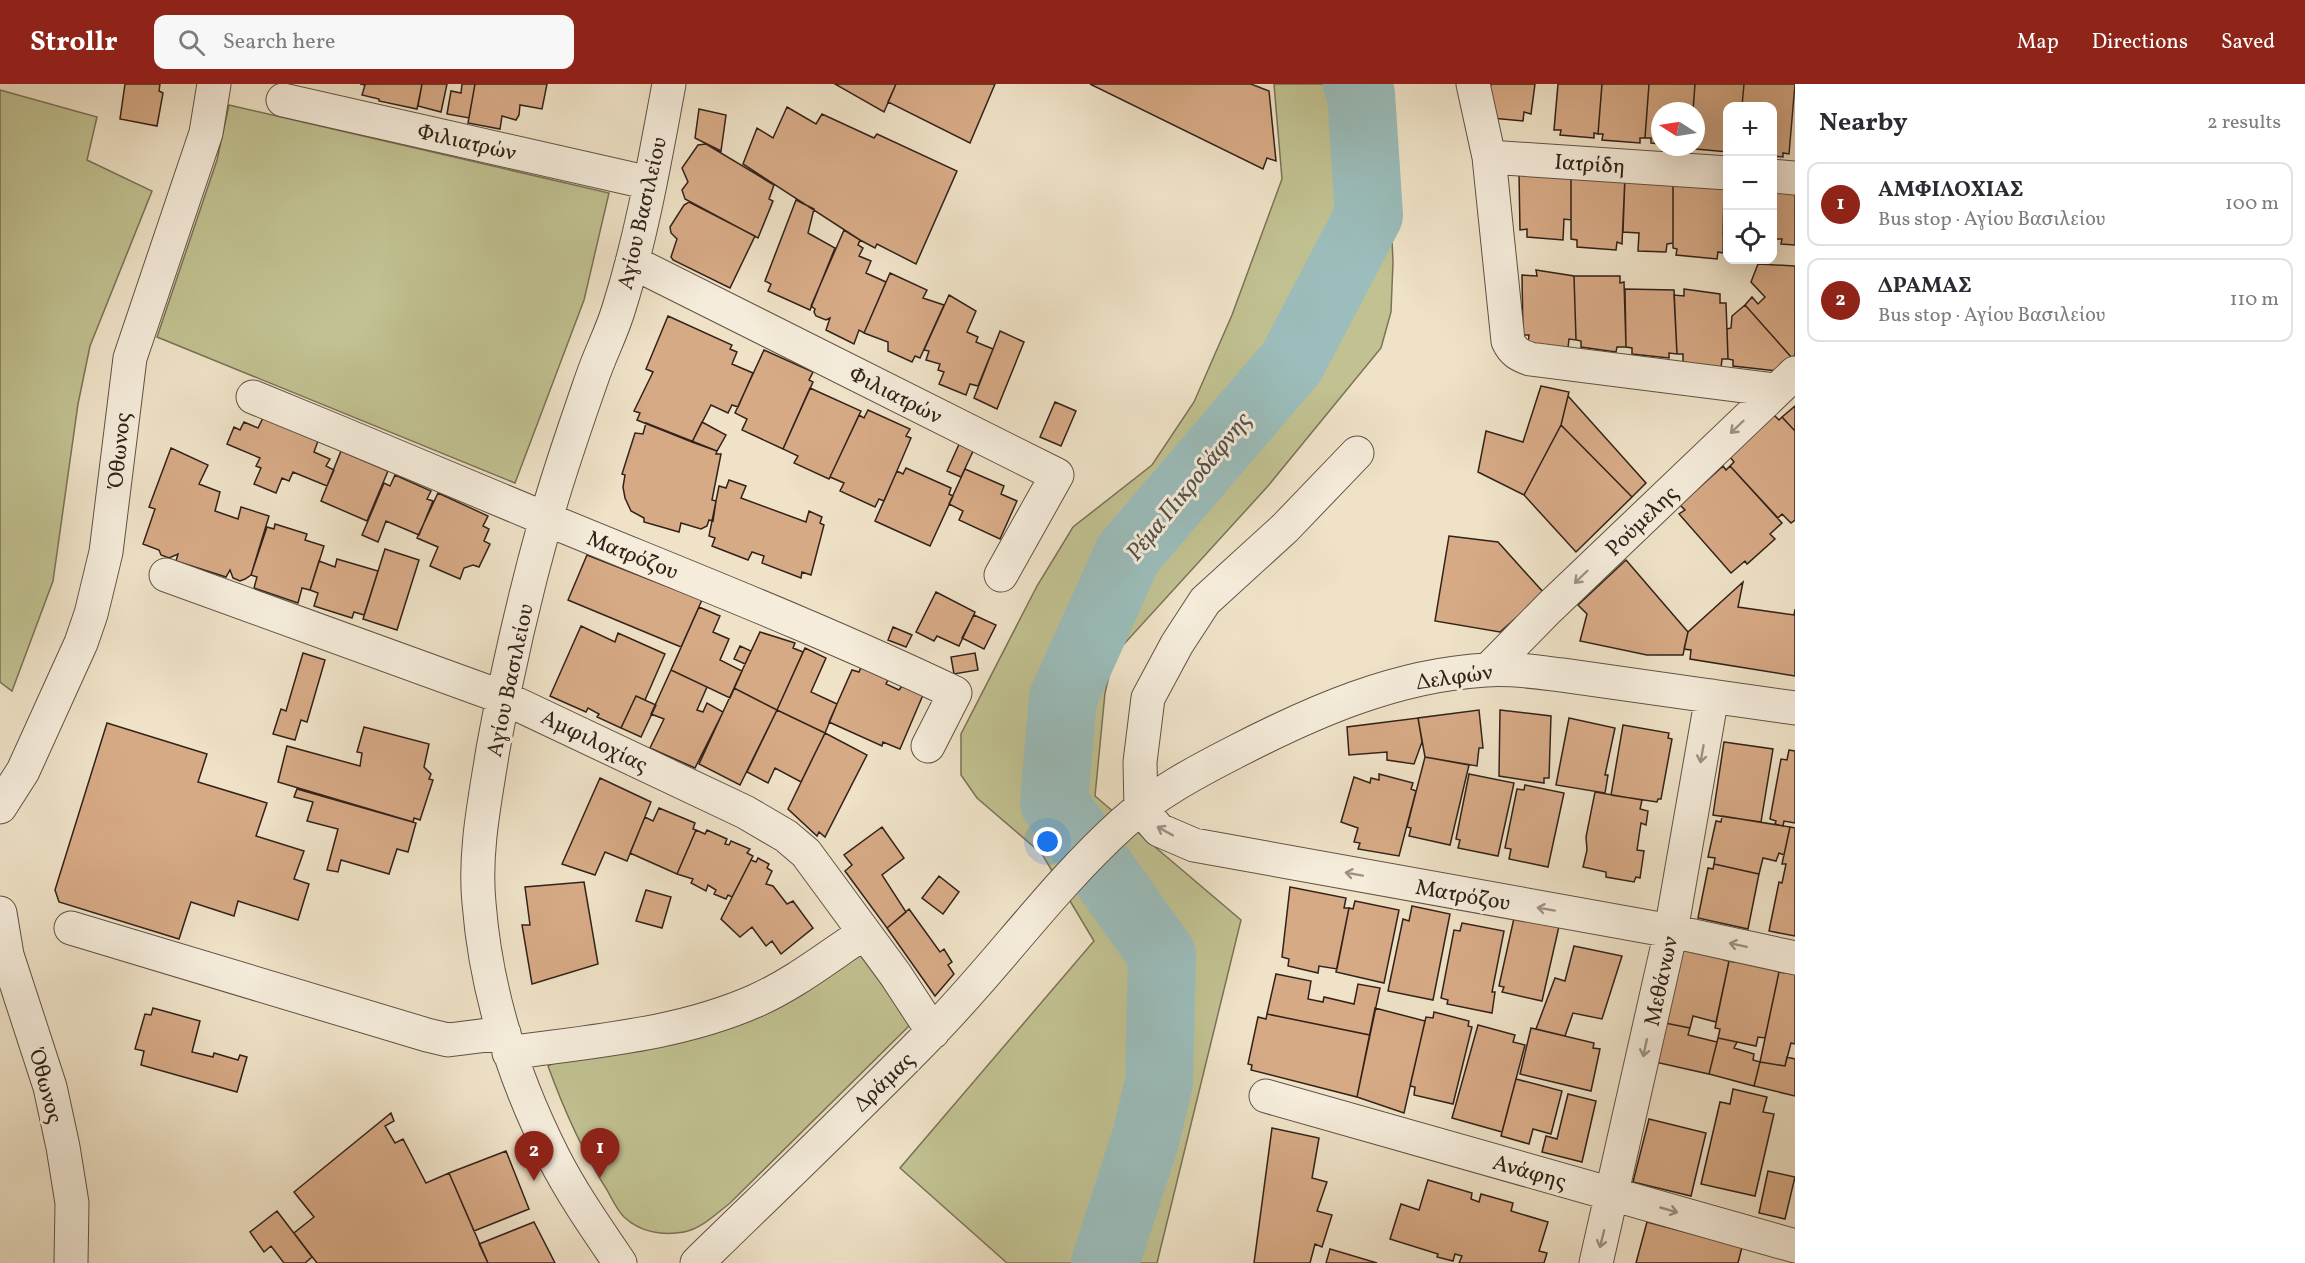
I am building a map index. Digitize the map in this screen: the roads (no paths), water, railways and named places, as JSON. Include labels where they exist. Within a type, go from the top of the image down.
[{"type":"street","name":"Όθωνος","points":[[0,807],[23,771],[81,643],[91,614],[106,552],[130,358],[206,133],[214,84]]},
{"type":"street","name":"Αγίου Βασιλείου","points":[[620,1263],[577,1199],[556,1161],[519,1082],[488,966],[478,899],[480,830],[502,697],[546,519],[592,377],[620,307],[650,183],[669,84]]},
{"type":"street","points":[[1473,84],[1489,156],[1508,341],[1518,355],[1530,359],[1785,382]]},
{"type":"street","name":"Φιλιατρών","points":[[284,100],[650,183]]},
{"type":"street","name":"Ιατρίδη","points":[[1489,156],[1723,173]]},
{"type":"street","points":[[1777,176],[1795,178]]},
{"type":"street","name":"Φιλιατρών","points":[[632,262],[1057,475],[1001,575]]},
{"type":"street","name":"Ρούμελης","points":[[1488,670],[1549,608],[1785,382]]},
{"type":"street","name":"Ματρόζου","points":[[253,397],[724,590],[956,693],[928,746]]},
{"type":"street","points":[[1132,816],[1148,698],[1177,644],[1205,601],[1285,528],[1357,453]]},
{"type":"street","name":"Αμφιλοχίας","points":[[166,575],[502,697],[745,812],[786,836],[806,853],[895,974],[933,1032]]},
{"type":"street","name":"Δελφών","points":[[1058,889],[1132,816],[1183,779],[1265,736],[1343,701],[1418,680],[1488,670],[1562,675],[1795,708]]},
{"type":"street","name":"Μεθάνων","points":[[1596,1263],[1671,931],[1712,696]]},
{"type":"street","name":"Ματρόζου","points":[[1132,816],[1194,845],[1671,931],[1795,958]]},
{"type":"street","name":"Δράμας","points":[[697,1263],[933,1032],[1058,889]]},
{"type":"street","name":"Όθωνος","points":[[0,913],[3,958],[50,1087],[61,1137],[72,1203],[66,1260]]},
{"type":"street","points":[[71,928],[427,1035],[448,1040],[507,1043],[649,1033],[697,1023],[757,1001],[786,985],[864,933]]},
{"type":"street","name":"Ανάφης","points":[[1266,1096],[1795,1246]]},
{"type":"waterway","name":"Ρέμα Πικροδάφνης","points":[[1105,1263],[1146,1137],[1159,1082],[1162,955],[1054,803],[1063,698],[1128,554],[1292,362],[1369,215],[1361,94],[1357,84]]},
{"type":"place","name":"ΑΜΦΙΛΟΧΙΑΣ","points":[[600,1178]]},
{"type":"place","name":"ΔΡΑΜΑΣ","points":[[534,1181]]}]
